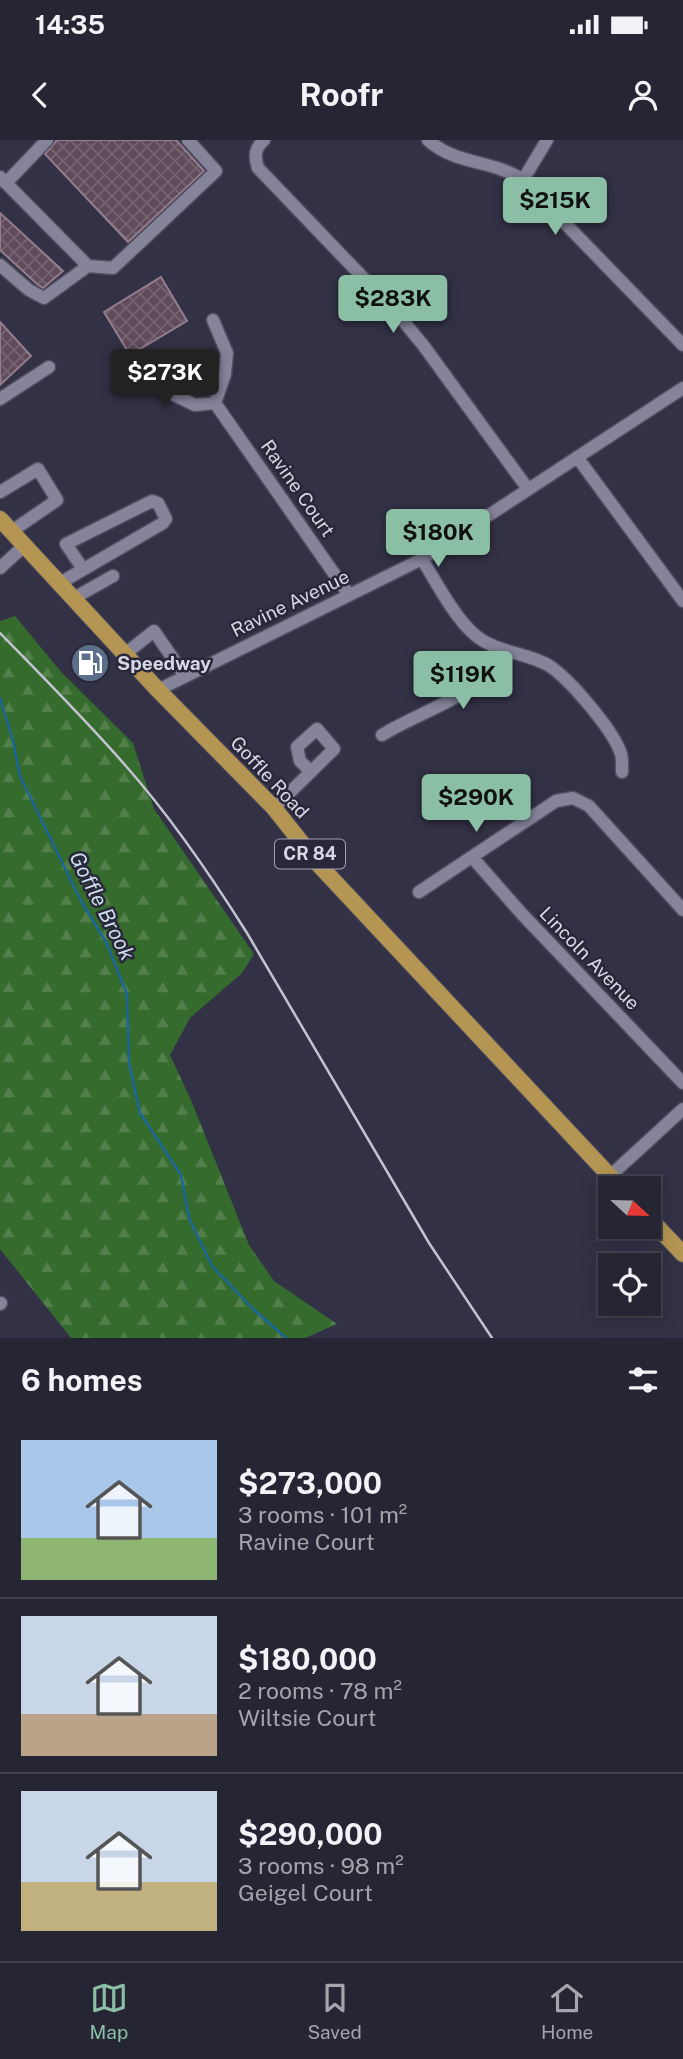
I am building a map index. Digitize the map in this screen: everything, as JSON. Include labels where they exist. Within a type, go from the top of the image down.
[{"type":"main road","name":"Goffle Road","points":[[0,519],[158,690],[274,808],[320,866],[610,1176]]},
{"type":"main road","points":[[662,1232],[683,1254]]},
{"type":"street","points":[[47,140],[3,180],[88,266]]},
{"type":"street","points":[[0,265],[29,290],[44,298],[88,266],[113,268],[216,171],[188,140]]},
{"type":"street","points":[[264,140],[255,153],[255,161],[262,173],[395,312],[423,345],[528,489]]},
{"type":"street","points":[[428,140],[444,152],[506,171],[523,180],[683,345]]},
{"type":"street","points":[[523,180],[547,140]]},
{"type":"street","points":[[135,362],[160,388],[195,405],[215,403],[225,374],[227,352],[213,320]]},
{"type":"street","points":[[0,399],[49,367]]},
{"type":"street","name":"Ravine Avenue","points":[[158,690],[422,559],[683,388]]},
{"type":"street","name":"Ravine Court","points":[[215,403],[349,595]]},
{"type":"street","points":[[577,457],[683,601]]},
{"type":"street","points":[[0,492],[38,468],[57,500],[12,531]]},
{"type":"street","points":[[60,583],[163,523],[166,519],[158,503],[152,501],[66,544],[83,569]]},
{"type":"street","points":[[0,568],[25,545]]},
{"type":"street","points":[[422,559],[464,624],[484,642],[546,664],[570,683],[621,752],[622,772]]},
{"type":"street","points":[[74,598],[113,576]]},
{"type":"street","points":[[125,654],[154,631],[185,677]]},
{"type":"street","points":[[382,735],[473,688],[495,665],[499,649]]},
{"type":"street","points":[[274,808],[311,772]]},
{"type":"street","points":[[419,892],[551,805],[573,798],[589,806],[683,910]]},
{"type":"street","name":"Lincoln Avenue","points":[[471,857],[683,1083]]},
{"type":"street","points":[[622,1176],[683,1109]]},
{"type":"green space","points":[[15,616],[62,673],[133,743],[154,809],[254,954],[242,973],[190,1018],[170,1055],[191,1100],[249,1245],[274,1281],[337,1324],[305,1338],[71,1338],[0,1249],[0,621]]},
{"type":"building","points":[[57,140],[176,140],[204,171],[128,242],[45,154]]},
{"type":"building","points":[[0,213],[63,271],[43,288],[0,250]]},
{"type":"building","points":[[161,277],[187,321],[130,355],[104,312]]},
{"type":"building","points":[[0,322],[31,356],[0,385]]},
{"type":"waterway","name":"Goffle Brook","points":[[0,698],[20,776],[80,899],[107,944],[127,994],[129,1063],[140,1113],[181,1175],[189,1218],[212,1266],[252,1308],[286,1338]]},
{"type":"railway","points":[[0,633],[79,714],[174,825],[247,933],[429,1243],[492,1338]]},
{"type":"place","name":"Speedway","points":[[90,663]]}]
